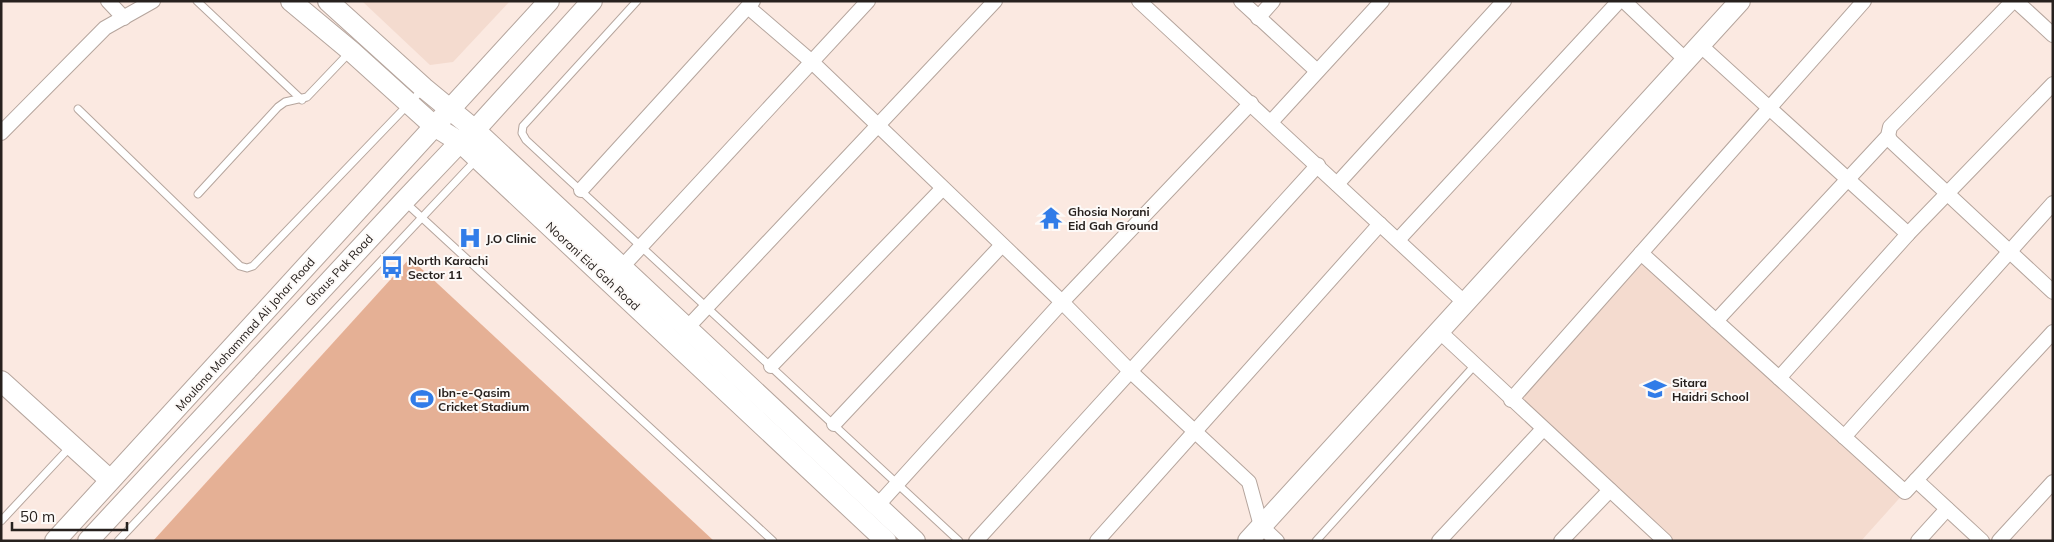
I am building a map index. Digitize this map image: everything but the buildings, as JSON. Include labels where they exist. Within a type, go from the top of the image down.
[{"type":"main road","name":"Noorani Eid Gah Road","points":[[291,1],[351,51],[417,96],[450,108],[468,136],[477,158],[886,541]]},
{"type":"main road","name":"Noorani Eid Gah Road","points":[[328,1],[417,96],[434,126],[468,136],[621,268],[915,541]]},
{"type":"main road","points":[[450,108],[549,1]]},
{"type":"main road","name":"Ghaus Pak Road","points":[[88,541],[592,1]]},
{"type":"main road","points":[[1255,534],[1687,61],[1731,4]]},
{"type":"main road","name":"Moulana Mohammad Ali Johar Road","points":[[55,541],[450,108]]},
{"type":"main road","points":[[1,381],[110,480]]},
{"type":"street","points":[[108,1],[124,18]]},
{"type":"street","points":[[1,133],[105,28],[153,1]]},
{"type":"street","points":[[621,268],[868,1]]},
{"type":"street","points":[[687,328],[709,307],[995,1]]},
{"type":"street","points":[[1139,1],[1272,122],[1465,303]]},
{"type":"street","points":[[1241,1],[1317,71]]},
{"type":"street","points":[[1258,18],[1273,1]]},
{"type":"street","points":[[1272,122],[1382,1]]},
{"type":"street","points":[[1337,184],[1504,1]]},
{"type":"street","points":[[1398,240],[1619,1]]},
{"type":"street","points":[[1624,1],[1687,61]]},
{"type":"street","points":[[1511,400],[1864,1]]},
{"type":"street","points":[[1716,321],[1846,178],[1888,136],[1890,127],[2013,1]]},
{"type":"street","points":[[2016,1],[2053,35]]},
{"type":"street","points":[[581,190],[751,4],[1062,302],[1130,371],[1249,482],[1255,534],[1277,541]]},
{"type":"street","points":[[1700,45],[1908,234]]},
{"type":"street","points":[[1779,378],[1908,234],[2053,84]]},
{"type":"street","points":[[877,506],[1062,302],[1251,103]]},
{"type":"street","points":[[1888,136],[1947,194],[2053,292]]},
{"type":"street","points":[[976,541],[1318,166]]},
{"type":"street","points":[[771,366],[942,189]]},
{"type":"street","points":[[1844,437],[2053,203]]},
{"type":"street","points":[[1097,541],[1380,224]]},
{"type":"street","points":[[834,424],[1002,245]]},
{"type":"street","points":[[1641,253],[1905,492],[2053,332]]},
{"type":"street","points":[[1439,332],[1663,540]]},
{"type":"street","points":[[1438,541],[1543,429]]},
{"type":"street","points":[[1916,480],[1982,541]]},
{"type":"street","points":[[1999,541],[2053,482]]},
{"type":"street","points":[[1561,541],[1610,490]]},
{"type":"street","points":[[1918,541],[1947,509]]},
{"type":"lane","points":[[197,1],[302,100]]},
{"type":"lane","points":[[637,1],[523,126],[522,133],[526,140],[709,307],[959,541]]},
{"type":"lane","points":[[198,194],[278,107],[285,102],[302,100],[307,97],[351,51]]},
{"type":"lane","points":[[78,108],[240,266],[247,268],[253,266],[417,96]]},
{"type":"lane","points":[[118,541],[477,158]]},
{"type":"lane","points":[[404,201],[773,541]]},
{"type":"lane","points":[[1316,541],[1475,365]]},
{"type":"lane","points":[[1,521],[72,446]]},
{"type":"shaded area","points":[[362,1],[510,1],[453,62],[430,65]]},
{"type":"shaded area","name":"Sitara Haidri School","points":[[1641,253],[1905,492],[1861,541],[1665,541],[1511,400]]},
{"type":"shaded area","name":"Ibn-e-Qasim Cricket Stadium","points":[[410,258],[714,541],[153,541]]},
{"type":"place","name":"Ghosia Norani Eid Gah Ground","points":[[1051,218]]},
{"type":"place","name":"J.O Clinic","points":[[470,238]]},
{"type":"place","name":"North Karachi Sector 11","points":[[392,267]]},
{"type":"place","name":"Sitara Haidri School","points":[[1655,389]]},
{"type":"place","name":"Ibn-e-Qasim Cricket Stadium","points":[[422,399]]}]
